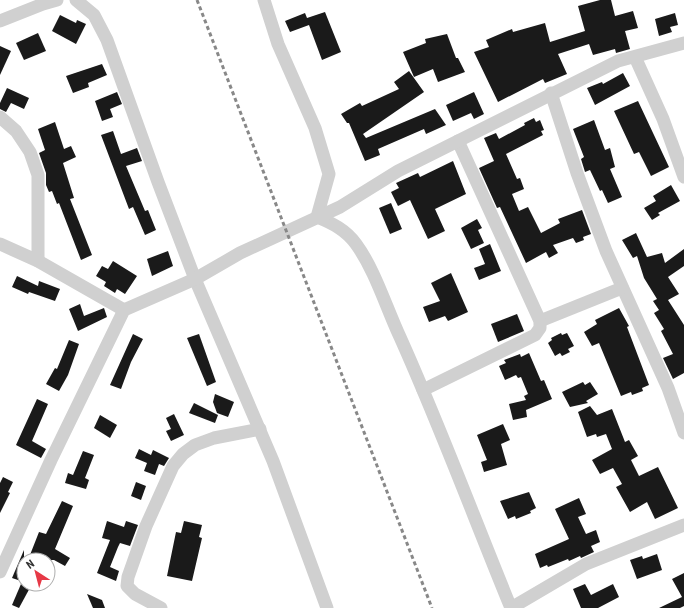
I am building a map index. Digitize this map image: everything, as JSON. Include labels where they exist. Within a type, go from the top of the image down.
[{"type":"street","points":[[0,20],[57,0]]},
{"type":"street","points":[[69,0],[80,3],[94,15],[107,40],[155,175],[195,280],[260,429],[326,608]]},
{"type":"street","points":[[264,0],[278,44],[315,128],[329,174],[317,217]]},
{"type":"street","points":[[0,572],[51,460],[124,310],[195,280],[240,253],[340,207],[398,171],[551,93],[618,61],[684,43]]},
{"type":"street","points":[[635,56],[663,119],[684,177]]},
{"type":"street","points":[[551,93],[577,173],[622,288],[668,388],[684,433]]},
{"type":"street","points":[[0,117],[16,131],[27,147],[38,175],[38,260]]},
{"type":"street","points":[[423,390],[536,336],[540,328],[540,321],[458,141]]},
{"type":"street","points":[[317,217],[333,223],[349,236],[356,244],[370,271],[423,390],[511,608],[586,564],[684,525]]},
{"type":"street","points":[[0,244],[38,260],[124,310]]},
{"type":"street","points":[[540,321],[622,288]]},
{"type":"street","points":[[161,608],[135,594],[127,586],[128,577],[146,526],[173,466],[183,454],[195,445],[214,438],[260,429]]},
{"type":"building","points":[[600,0],[611,0],[615,16],[633,11],[638,28],[625,31],[630,49],[616,53],[615,49],[593,55],[589,44],[558,54],[567,74],[545,83],[543,79],[498,102],[474,52],[489,47],[486,40],[512,29],[513,32],[545,23],[550,42],[585,31],[578,6]]},
{"type":"building","points":[[325,12],[341,52],[322,60],[309,25],[290,32],[285,21],[305,13],[307,18]]},
{"type":"building","points":[[675,13],[678,25],[670,27],[672,32],[659,36],[655,19]]},
{"type":"building","points":[[60,15],[76,23],[77,20],[86,24],[76,44],[52,31]]},
{"type":"building","points":[[38,33],[46,51],[24,60],[16,43]]},
{"type":"building","points":[[447,34],[456,58],[458,58],[465,72],[438,82],[433,69],[414,77],[403,52],[426,43],[425,39]]},
{"type":"building","points":[[0,46],[11,51],[0,75]]},
{"type":"building","points":[[102,64],[107,75],[88,83],[89,87],[73,93],[66,76]]},
{"type":"building","points":[[409,71],[424,92],[363,134],[366,138],[435,109],[446,125],[426,134],[424,129],[378,149],[380,155],[365,161],[349,123],[347,123],[341,114],[360,103],[362,106],[399,89],[394,82]]},
{"type":"building","points":[[623,73],[630,86],[595,105],[587,88],[602,82],[603,84]]},
{"type":"building","points":[[7,88],[29,98],[24,109],[11,103],[6,112],[0,109],[0,103]]},
{"type":"building","points":[[117,92],[122,104],[110,109],[113,117],[102,121],[95,101]]},
{"type":"building","points":[[474,92],[484,114],[474,119],[471,113],[453,121],[446,105]]},
{"type":"building","points":[[638,101],[669,167],[651,176],[639,152],[634,154],[614,111]]},
{"type":"building","points":[[534,118],[536,122],[540,120],[544,130],[541,131],[543,135],[506,154],[517,179],[520,178],[524,189],[512,194],[519,211],[528,207],[541,233],[560,223],[558,219],[582,210],[591,234],[583,237],[584,240],[576,243],[573,238],[553,245],[558,253],[549,258],[546,252],[526,263],[500,207],[497,208],[479,168],[494,161],[484,138],[496,133],[499,139],[525,125],[524,123]]},
{"type":"building","points":[[594,120],[605,150],[610,148],[615,167],[610,169],[622,197],[608,203],[602,190],[600,191],[590,170],[585,172],[581,159],[584,157],[573,129]]},
{"type":"building","points":[[55,122],[64,149],[71,146],[76,157],[63,163],[74,198],[70,199],[92,255],[81,260],[59,203],[57,204],[52,191],[49,192],[46,185],[46,173],[39,153],[45,150],[38,129]]},
{"type":"building","points":[[113,131],[121,154],[137,148],[142,161],[126,166],[145,211],[148,210],[156,230],[145,235],[133,207],[129,209],[101,135]]},
{"type":"building","points":[[453,161],[466,194],[435,209],[445,231],[428,239],[410,200],[398,206],[391,192],[399,188],[396,183],[418,173],[420,177]]},
{"type":"building","points":[[671,185],[680,201],[658,213],[660,215],[652,220],[644,208],[656,201],[653,196]]},
{"type":"building","points":[[391,203],[402,229],[390,234],[379,208]]},
{"type":"building","points":[[477,219],[482,228],[478,230],[484,243],[471,249],[461,228]]},
{"type":"building","points":[[636,233],[647,257],[662,253],[665,263],[684,249],[684,266],[668,277],[679,294],[668,300],[684,325],[684,373],[673,379],[663,358],[673,354],[661,331],[664,329],[654,313],[659,310],[653,301],[657,299],[644,278],[637,256],[633,258],[622,240]]},
{"type":"building","points":[[490,244],[501,271],[479,280],[474,268],[485,264],[479,249]]},
{"type":"building","points":[[168,251],[173,266],[152,276],[147,259]]},
{"type":"building","points":[[113,261],[137,276],[125,294],[117,289],[115,293],[104,286],[106,282],[96,276],[102,266],[108,269]]},
{"type":"building","points":[[451,273],[468,312],[448,321],[445,316],[429,322],[423,307],[440,301],[431,283]]},
{"type":"building","points":[[17,276],[38,286],[39,281],[60,289],[55,301],[29,292],[28,294],[12,287]]},
{"type":"building","points":[[80,304],[84,316],[104,308],[107,317],[78,331],[69,309]]},
{"type":"building","points":[[619,308],[629,326],[627,327],[649,385],[642,388],[643,391],[632,395],[631,392],[621,396],[599,343],[592,346],[584,332],[597,324],[595,320]]},
{"type":"building","points":[[517,314],[524,331],[498,342],[491,324]]},
{"type":"building","points":[[561,333],[562,335],[567,333],[574,346],[568,349],[570,352],[562,356],[560,353],[555,356],[548,343],[552,340],[551,338]]},
{"type":"building","points":[[133,334],[143,339],[131,362],[121,389],[110,385]]},
{"type":"building","points":[[199,334],[216,382],[207,386],[187,338]]},
{"type":"building","points":[[69,340],[79,344],[68,375],[59,391],[46,384],[55,368],[57,369]]},
{"type":"building","points":[[529,353],[541,381],[544,380],[552,399],[526,410],[527,417],[513,420],[509,404],[526,400],[524,396],[528,394],[521,377],[518,378],[516,375],[505,380],[499,366],[506,363],[504,360],[520,354],[521,357]]},
{"type":"building","points":[[583,382],[585,385],[590,382],[598,394],[586,401],[588,403],[570,407],[562,392]]},
{"type":"building","points":[[215,394],[234,402],[228,417],[217,413],[213,402]]},
{"type":"building","points":[[37,399],[48,404],[32,441],[46,449],[41,458],[16,445]]},
{"type":"building","points":[[194,403],[218,415],[215,423],[189,413]]},
{"type":"building","points":[[590,406],[597,415],[612,409],[625,442],[629,440],[638,456],[631,460],[639,476],[658,467],[678,508],[655,519],[647,502],[630,512],[616,487],[622,484],[613,468],[600,474],[592,460],[612,449],[606,434],[597,437],[596,434],[587,437],[578,412]]},
{"type":"building","points":[[174,414],[184,435],[171,441],[166,431],[171,429],[166,418]]},
{"type":"building","points":[[100,415],[117,425],[110,438],[94,428]]},
{"type":"building","points":[[503,424],[510,440],[501,444],[507,465],[484,472],[481,462],[487,460],[477,435]]},
{"type":"building","points":[[139,449],[151,455],[153,450],[169,458],[164,466],[159,464],[155,475],[144,471],[147,463],[135,458]]},
{"type":"building","points":[[83,451],[94,455],[85,478],[89,480],[86,489],[65,483],[68,473],[73,475]]},
{"type":"building","points":[[3,477],[13,482],[8,492],[10,493],[0,513],[0,483]]},
{"type":"building","points":[[136,482],[146,486],[141,500],[131,496]]},
{"type":"building","points":[[529,492],[536,508],[530,511],[531,513],[516,519],[515,516],[508,519],[500,501]]},
{"type":"building","points":[[579,498],[586,514],[578,517],[586,534],[596,530],[600,542],[591,546],[594,552],[581,558],[580,556],[569,561],[568,559],[548,567],[547,565],[540,568],[535,554],[569,539],[555,509]]},
{"type":"building","points":[[62,501],[73,506],[55,549],[70,558],[65,566],[56,561],[56,552],[31,552],[39,532],[46,534]]},
{"type":"building","points":[[107,521],[124,527],[126,521],[138,525],[130,546],[120,543],[110,567],[119,571],[116,581],[97,573],[110,540],[102,538]]},
{"type":"building","points":[[184,521],[202,525],[199,537],[202,538],[192,581],[167,576],[176,532],[181,533]]},
{"type":"building","points":[[657,554],[662,570],[637,579],[630,560],[642,556],[643,559]]},
{"type":"building","points":[[16,569],[16,579],[12,578]]},
{"type":"building","points":[[684,573],[684,606],[680,608],[659,608],[682,597],[672,579]]},
{"type":"building","points":[[585,584],[591,595],[613,584],[619,597],[598,608],[581,608],[573,589]]},
{"type":"building","points":[[18,592],[28,592],[19,608],[12,605]]},
{"type":"building","points":[[87,594],[102,600],[105,608],[93,608]]},
{"type":"railway","points":[[197,0],[432,608]]}]
